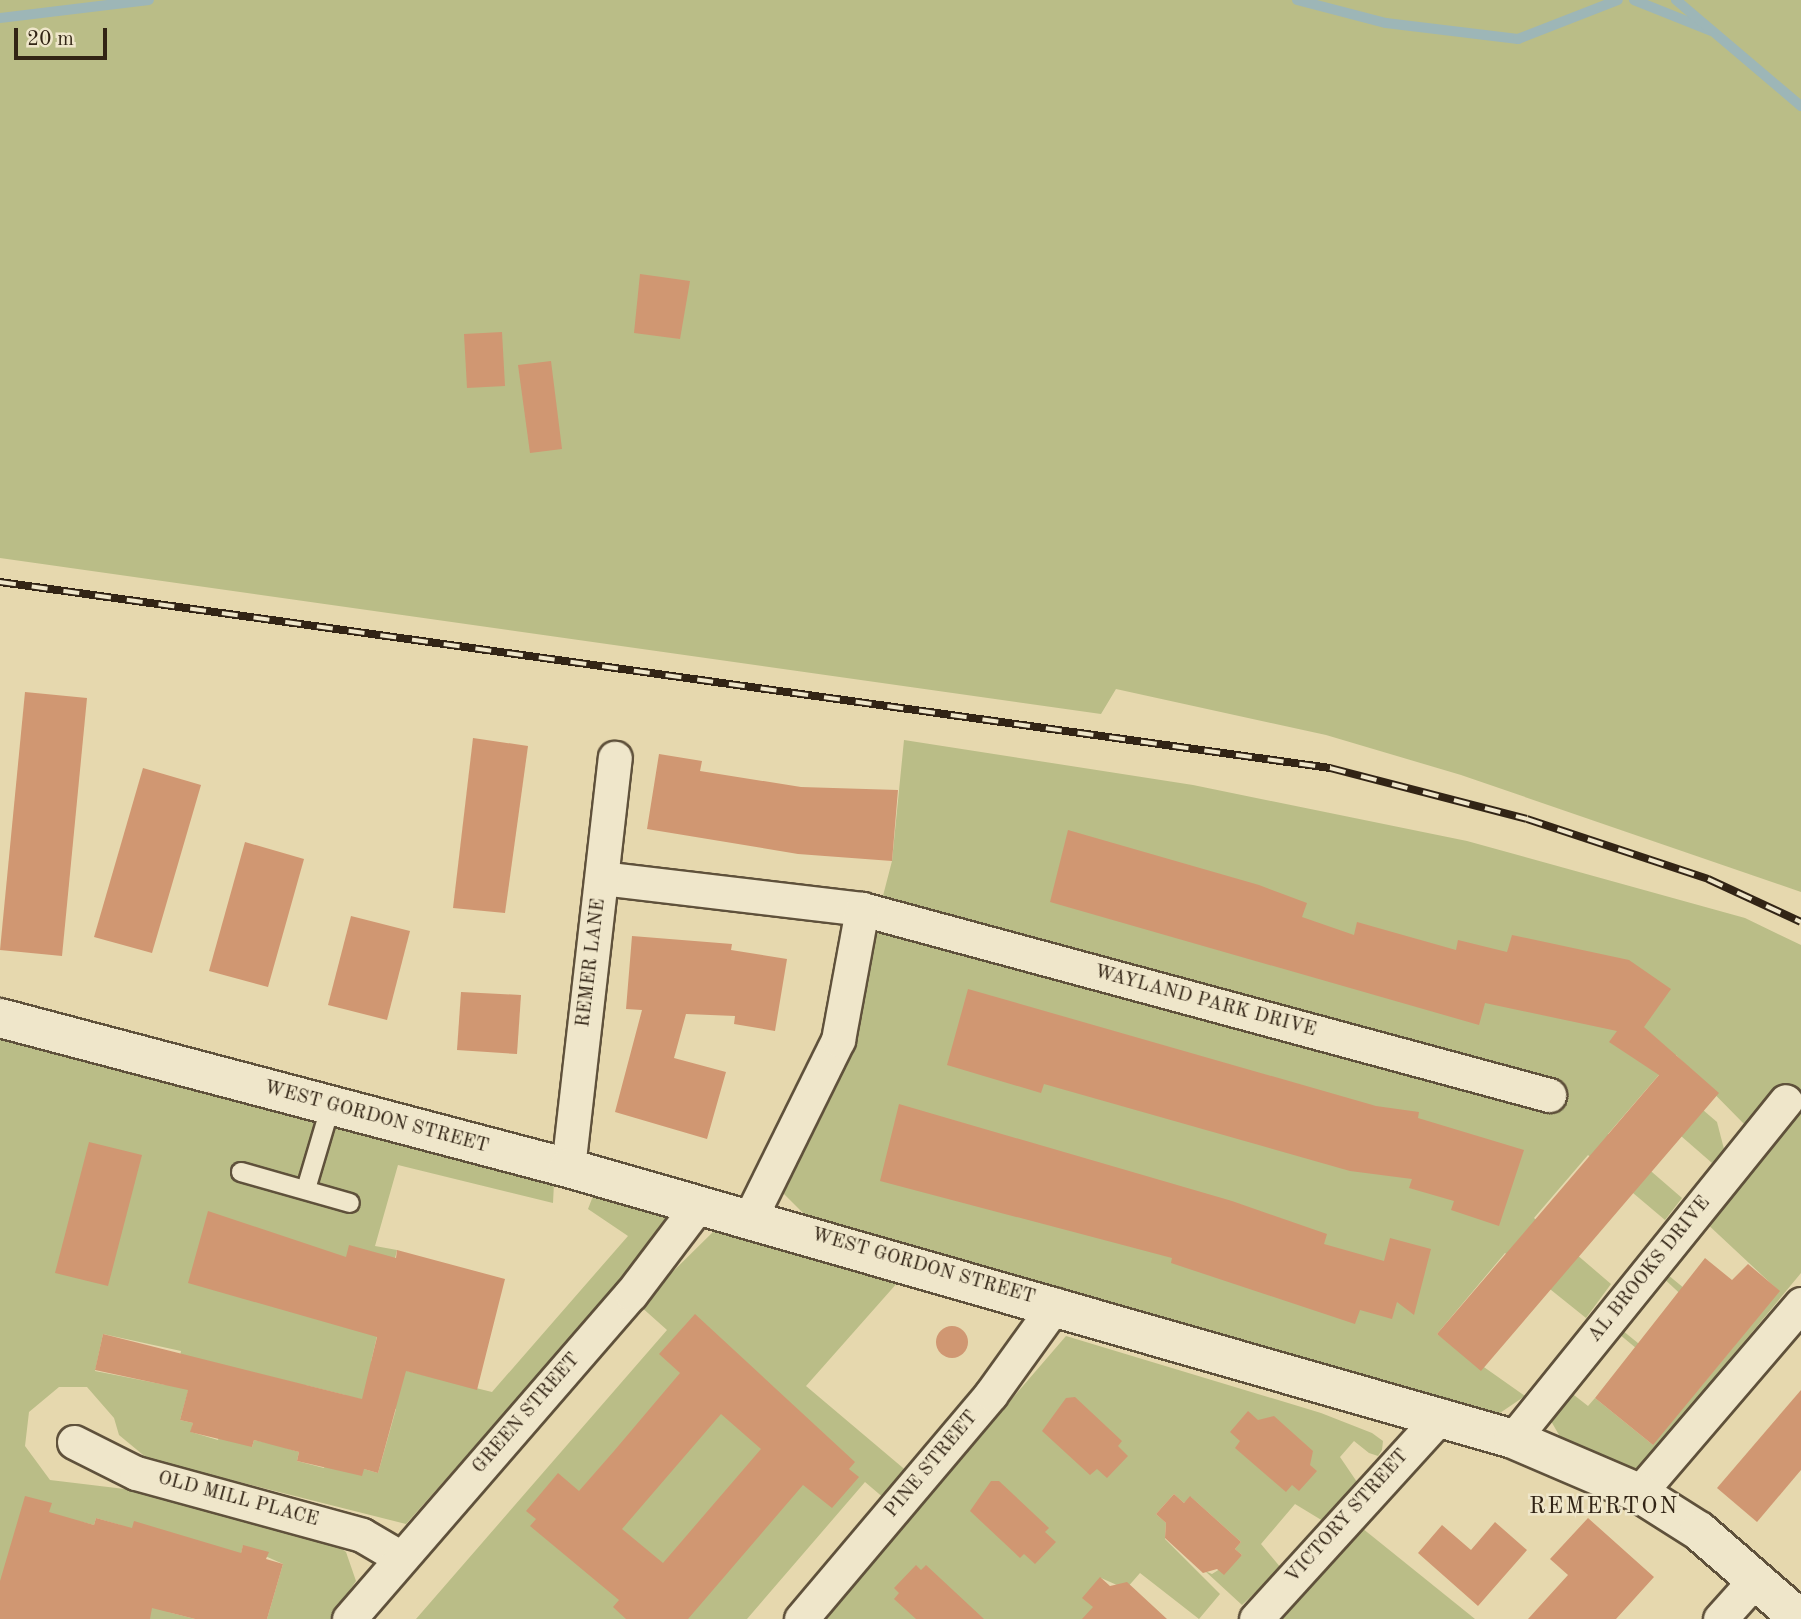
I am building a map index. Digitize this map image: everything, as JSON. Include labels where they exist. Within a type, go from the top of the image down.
[{"type":"street","name":"REMER LANE","points":[[568,1168],[615,758]]},
{"type":"street","name":"WAYLAND PARK DRIVE","points":[[602,878],[862,909],[1549,1095]]},
{"type":"street","points":[[750,1218],[838,1040],[862,909]]},
{"type":"street","name":"WEST GORDON STREET","points":[[0,1018],[750,1218],[1055,1304],[1513,1439],[1639,1493],[1699,1531],[1800,1619]]},
{"type":"street","name":"AL BROOKS DRIVE","points":[[1513,1439],[1786,1101]]},
{"type":"street","name":"GREEN STREET","points":[[349,1619],[631,1294],[698,1204]]},
{"type":"street","name":"PINE STREET","points":[[801,1619],[991,1394],[1055,1304]]},
{"type":"street","points":[[1639,1493],[1801,1304]]},
{"type":"street","name":"VICTORY STREET","points":[[1256,1619],[1441,1416]]},
{"type":"street","name":"OLD MILL PLACE","points":[[74,1442],[136,1473],[362,1535],[401,1558]]},
{"type":"street","points":[[1720,1619],[1755,1580]]},
{"type":"lane","points":[[306,1189],[330,1108]]},
{"type":"lane","points":[[241,1172],[350,1203]]},
{"type":"green space","points":[[0,0],[1801,0],[1801,892],[1461,775],[1326,735],[1116,689],[1101,714],[0,558]]},
{"type":"green space","points":[[904,740],[1193,785],[1467,841],[1745,918],[1801,945],[1801,1099],[1747,1127],[1676,1055],[1608,1134],[1682,1198],[1665,1220],[1588,1155],[1534,1218],[1611,1284],[1586,1318],[1505,1253],[1437,1334],[1525,1396],[1497,1415],[805,1215],[784,1194],[780,1176],[855,1004],[892,861]]},
{"type":"green space","points":[[0,1030],[554,1183],[553,1203],[398,1165],[375,1246],[397,1250],[371,1362],[492,1392],[628,1236],[588,1209],[593,1196],[605,1191],[664,1213],[667,1229],[406,1524],[148,1459],[119,1435],[114,1418],[87,1387],[59,1387],[29,1412],[25,1446],[50,1480],[133,1490],[335,1544],[346,1552],[356,1581],[330,1619],[267,1619],[283,1564],[243,1546],[222,1619],[168,1612],[195,1619],[85,1619],[0,1596]],"holes":[[[103,1334],[181,1351],[176,1375],[166,1385],[95,1371]],[[197,1359],[237,1369],[218,1440],[191,1432],[193,1423],[180,1420]],[[247,1372],[268,1443],[254,1440],[252,1447]],[[305,1385],[345,1395],[324,1468],[297,1461],[299,1452],[286,1448]],[[356,1398],[396,1409],[378,1473],[364,1469]],[[96,1518],[120,1525],[59,1586],[78,1521],[94,1525]]]},
{"type":"green space","points":[[1801,1106],[1801,1273],[1643,1464],[1632,1470],[1562,1440],[1548,1416],[1565,1388],[1588,1406],[1595,1398],[1653,1445],[1660,1368],[1613,1329],[1617,1326],[1697,1391],[1735,1345],[1659,1274],[1662,1270],[1742,1336],[1779,1291],[1704,1221]]},
{"type":"green space","points":[[1703,1110],[1717,1122],[1724,1149],[1712,1163],[1681,1136]]},
{"type":"green space","points":[[717,1228],[906,1273],[806,1386],[909,1473],[885,1499],[865,1482],[747,1619],[416,1619],[667,1330],[639,1305]]},
{"type":"green space","points":[[1066,1336],[1321,1413],[1372,1433],[1383,1441],[1382,1450],[1378,1456],[1369,1453],[1354,1441],[1340,1457],[1357,1482],[1323,1521],[1295,1504],[1261,1544],[1281,1568],[1242,1605],[1205,1571],[1212,1574],[1242,1555],[1235,1549],[1241,1542],[1191,1497],[1184,1503],[1174,1494],[1156,1514],[1166,1523],[1165,1539],[1220,1594],[1199,1619],[1140,1573],[1126,1589],[1101,1578],[1093,1619],[822,1619]]},
{"type":"green space","points":[[1362,1528],[1475,1619],[1279,1619]]},
{"type":"building","points":[[640,274],[690,281],[680,339],[634,333]]},
{"type":"building","points":[[502,332],[505,386],[467,388],[464,334]]},
{"type":"building","points":[[551,361],[562,449],[530,453],[518,365]]},
{"type":"building","points":[[25,692],[87,698],[62,956],[0,950]]},
{"type":"building","points":[[473,738],[528,746],[505,913],[453,908]]},
{"type":"building","points":[[659,754],[702,761],[700,771],[801,787],[898,790],[892,861],[798,854],[647,829]]},
{"type":"building","points":[[143,768],[201,785],[152,953],[94,937]]},
{"type":"building","points":[[1068,830],[1259,885],[1307,903],[1302,917],[1354,935],[1357,922],[1456,950],[1458,940],[1507,952],[1512,935],[1629,960],[1671,989],[1644,1027],[1719,1093],[1481,1371],[1437,1334],[1659,1075],[1609,1042],[1617,1031],[1485,1003],[1479,1025],[1050,902]]},
{"type":"building","points":[[245,842],[304,859],[268,987],[209,971]]},
{"type":"building","points":[[351,916],[410,931],[387,1020],[328,1005]]},
{"type":"building","points":[[632,936],[732,944],[731,950],[787,959],[775,1031],[734,1024],[735,1016],[686,1014],[674,1058],[726,1072],[707,1139],[615,1112],[642,1010],[626,1009]]},
{"type":"building","points":[[968,989],[1376,1106],[1419,1112],[1418,1118],[1524,1150],[1499,1226],[1451,1210],[1454,1201],[1409,1188],[1412,1179],[1350,1171],[1044,1084],[1041,1093],[947,1065]]},
{"type":"building","points":[[461,992],[521,995],[517,1054],[457,1050]]},
{"type":"building","points":[[899,1104],[1232,1201],[1327,1234],[1324,1244],[1384,1261],[1390,1238],[1431,1249],[1414,1315],[1397,1302],[1392,1319],[1360,1310],[1355,1324],[1171,1263],[1172,1258],[880,1181]]},
{"type":"building","points":[[89,1142],[142,1155],[108,1286],[55,1273]]},
{"type":"building","points":[[208,1211],[346,1257],[349,1245],[396,1258],[397,1250],[505,1279],[477,1390],[406,1371],[378,1473],[364,1469],[362,1476],[297,1461],[299,1452],[254,1440],[252,1447],[190,1432],[193,1423],[180,1420],[188,1390],[95,1370],[103,1334],[362,1399],[377,1337],[188,1283]]},
{"type":"building","points":[[1705,1258],[1732,1280],[1748,1264],[1780,1291],[1653,1445],[1595,1398]]},
{"type":"building","points":[[695,1314],[855,1462],[849,1469],[859,1477],[832,1508],[803,1485],[688,1619],[626,1619],[613,1607],[619,1600],[530,1526],[536,1519],[526,1511],[558,1473],[579,1491],[614,1451],[680,1373],[659,1354]],"holes":[[[721,1414],[761,1449],[663,1563],[622,1529]]]},
{"type":"building","points":[[952,1326],[963,1331],[968,1342],[963,1353],[952,1358],[941,1353],[936,1342],[941,1331]]},
{"type":"building","points":[[1801,1390],[1801,1470],[1757,1522],[1717,1488]]},
{"type":"building","points":[[1075,1397],[1122,1441],[1118,1446],[1128,1456],[1107,1478],[1097,1469],[1090,1475],[1042,1431],[1066,1398]]},
{"type":"building","points":[[1248,1411],[1258,1420],[1274,1416],[1313,1451],[1310,1465],[1317,1471],[1299,1491],[1292,1485],[1286,1492],[1235,1448],[1240,1441],[1230,1432]]},
{"type":"building","points":[[991,1481],[999,1481],[1049,1528],[1045,1532],[1056,1542],[1035,1564],[1024,1554],[1020,1558],[970,1511]]},
{"type":"building","points":[[1174,1494],[1184,1503],[1190,1496],[1241,1542],[1235,1549],[1242,1555],[1224,1575],[1217,1569],[1203,1573],[1165,1538],[1166,1523],[1156,1514]]},
{"type":"building","points":[[25,1496],[52,1503],[49,1512],[94,1525],[96,1518],[132,1528],[134,1521],[241,1553],[243,1545],[269,1552],[266,1559],[283,1564],[267,1619],[195,1619],[152,1608],[150,1619],[0,1619],[0,1581]]},
{"type":"building","points":[[1588,1518],[1654,1577],[1616,1619],[1528,1619],[1568,1575],[1550,1559]]},
{"type":"building","points":[[1495,1522],[1527,1550],[1478,1606],[1418,1553],[1442,1525],[1471,1550]]},
{"type":"building","points":[[916,1565],[921,1570],[926,1565],[984,1619],[916,1619],[894,1599],[899,1593],[894,1588]]},
{"type":"building","points":[[1100,1577],[1110,1586],[1127,1582],[1167,1619],[1082,1619],[1093,1607],[1082,1598]]},
{"type":"waterway","points":[[0,18],[149,0]]},
{"type":"waterway","points":[[1297,0],[1386,23],[1518,39],[1618,0]]},
{"type":"waterway","points":[[1634,0],[1711,31]]},
{"type":"waterway","points":[[1676,0],[1801,106]]},
{"type":"railway","points":[[0,582],[1330,768],[1527,819],[1708,879],[1801,922]]},
{"type":"district","name":"REMERTON","points":[[1604,1507]]}]
